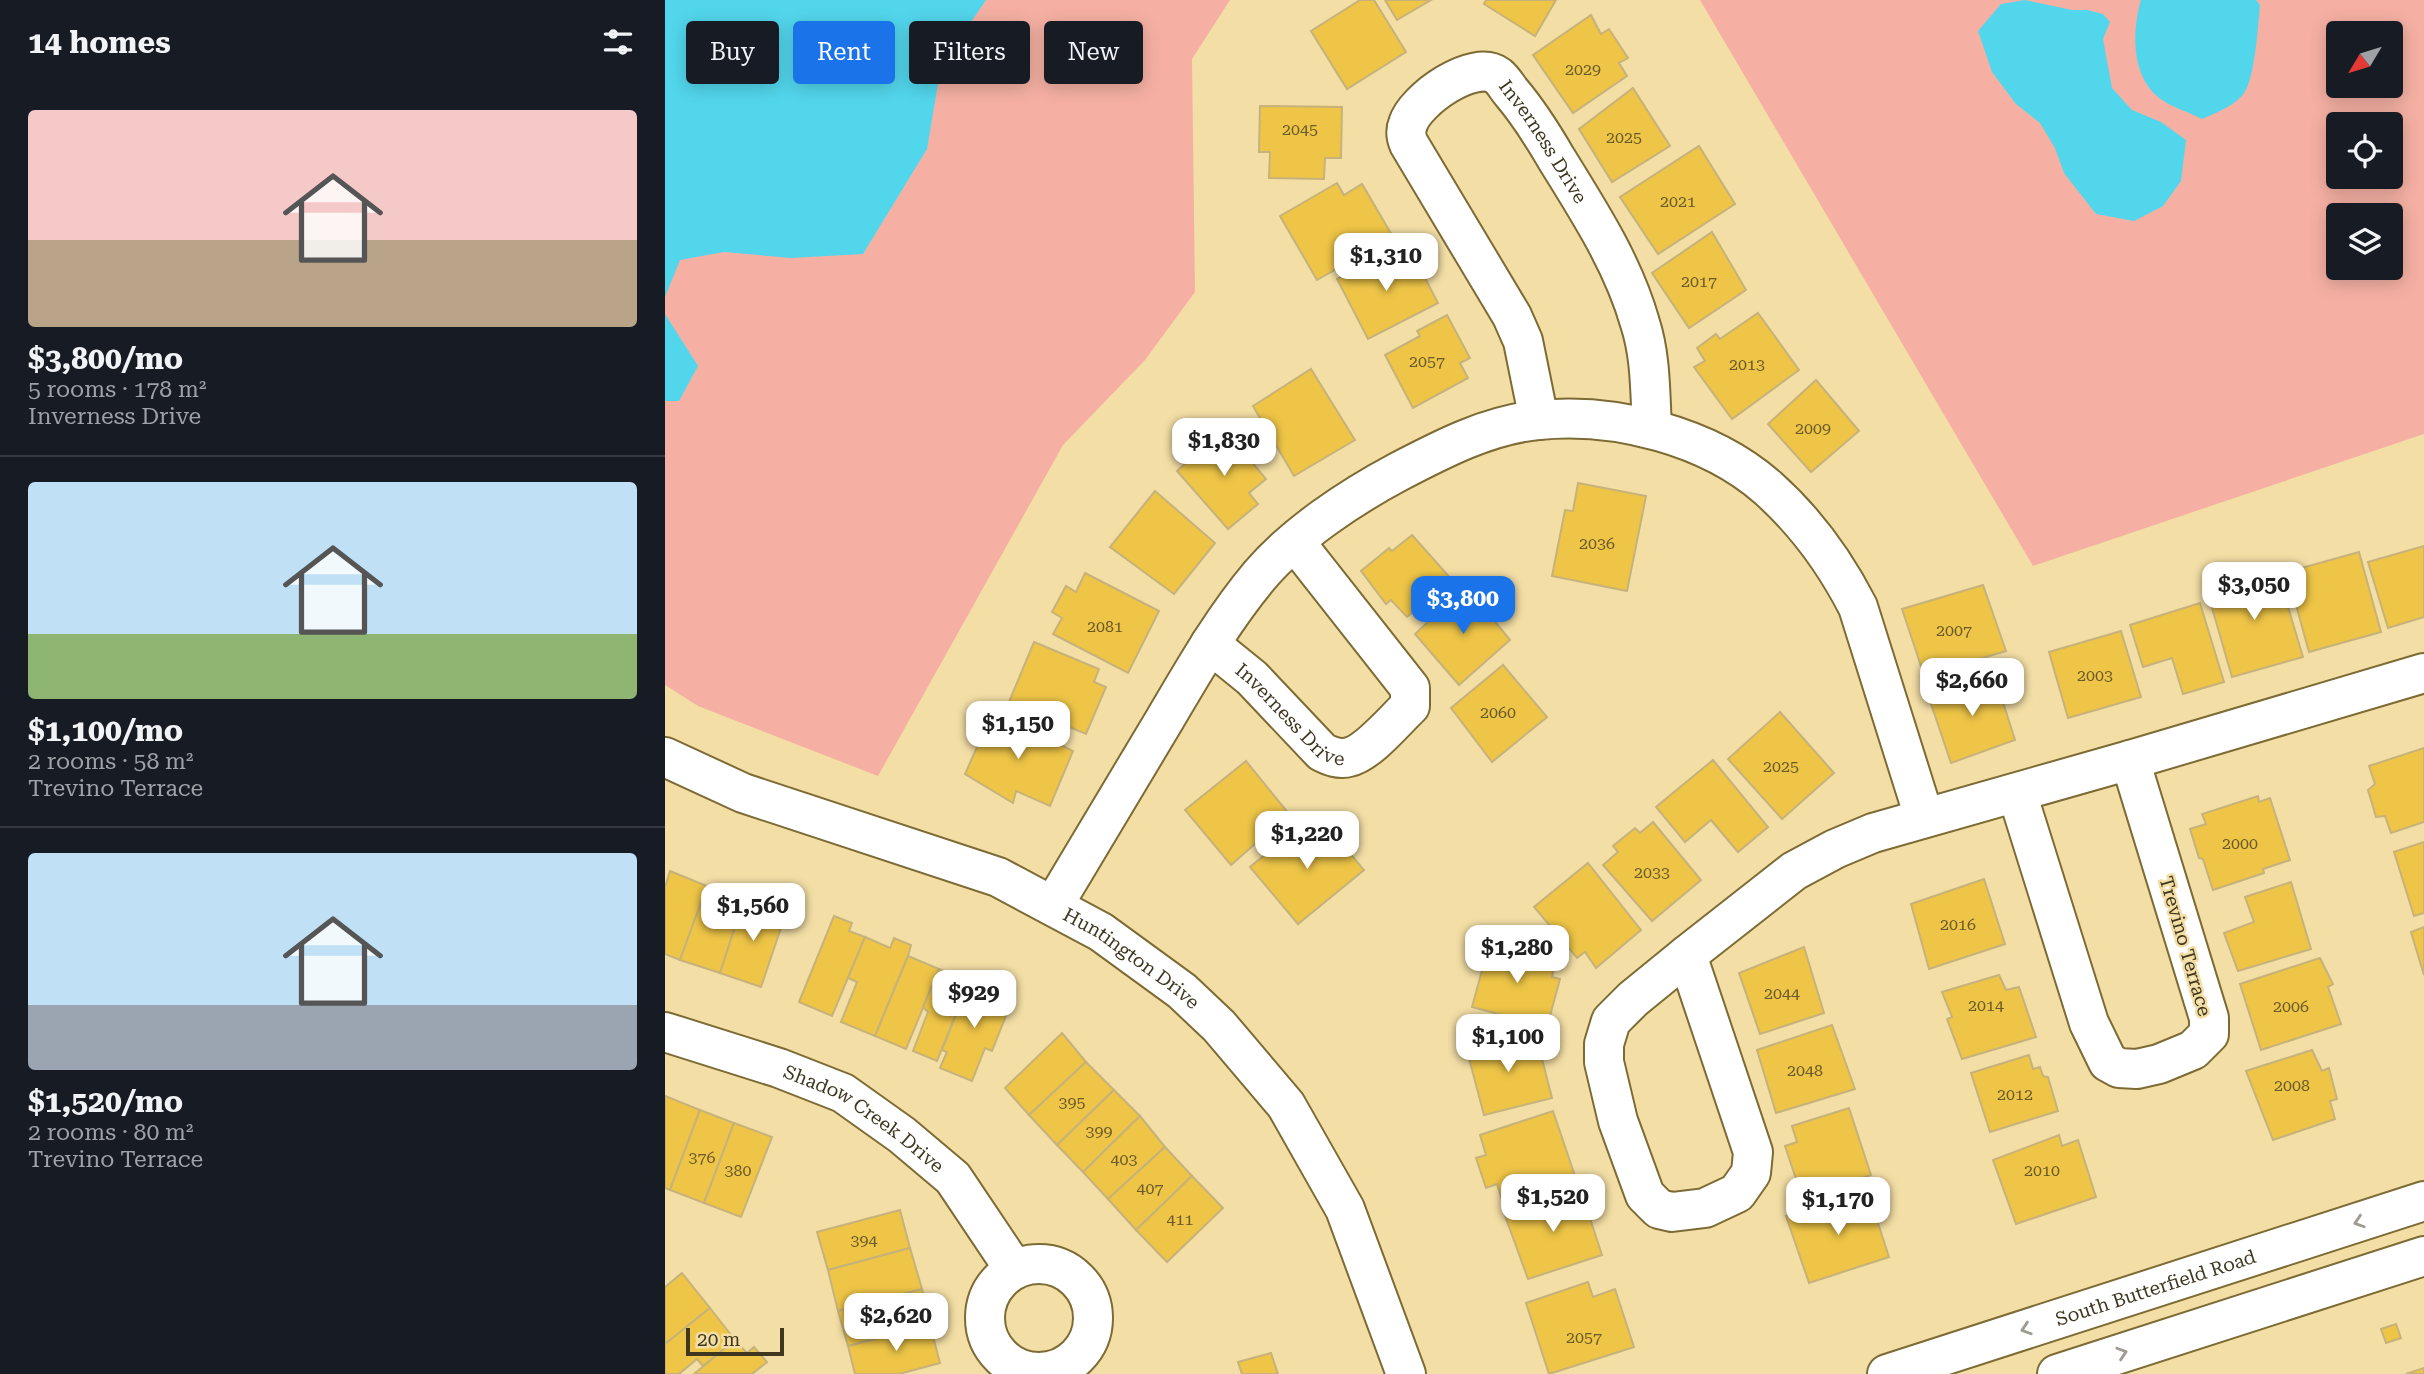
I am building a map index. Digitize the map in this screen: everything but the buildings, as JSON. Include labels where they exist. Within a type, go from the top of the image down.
[{"type":"street","name":"Inverness Drive","points":[[1539,420],[1523,341],[1512,316],[1415,155],[1406,134],[1408,121],[1428,96],[1470,72],[1481,71],[1497,75],[1529,113],[1597,224],[1622,274],[1641,323],[1649,365],[1652,428]]},
{"type":"street","points":[[1053,905],[1210,644],[1261,574],[1295,542],[1365,490],[1454,442],[1509,425],[1539,420],[1604,419],[1652,428],[1688,441],[1766,486],[1806,526],[1842,577],[1858,607],[1924,817]]},
{"type":"street","name":"Inverness Drive","points":[[1210,644],[1252,678],[1322,752],[1333,758],[1347,758],[1360,753],[1410,706],[1410,688],[1295,542]]},
{"type":"street","points":[[1687,955],[1753,1152],[1751,1173],[1737,1193],[1705,1208],[1672,1212],[1659,1209],[1645,1195],[1618,1121],[1604,1062],[1604,1044],[1611,1021],[1633,999],[1687,955],[1794,871],[1873,833],[2424,673]]},
{"type":"street","name":"Huntington Drive","points":[[665,757],[743,793],[997,877],[1101,932],[1182,991],[1219,1026],[1286,1105],[1345,1209],[1406,1374]]},
{"type":"street","name":"Trevino Terrace","points":[[2017,793],[2089,1023],[2108,1062],[2119,1068],[2159,1064],[2193,1050],[2209,1034],[2209,1018],[2130,760]]},
{"type":"street","name":"Shadow Creek Drive","points":[[665,1032],[779,1068],[843,1093],[901,1135],[953,1178],[1014,1269]]},
{"type":"street","name":"South Butterfield Road","points":[[1887,1374],[2424,1201]]},
{"type":"street","points":[[2057,1374],[2424,1256]]},
{"type":"shaded area","points":[[665,0],[1230,0],[1192,59],[1195,292],[1145,360],[1063,445],[878,776],[698,706],[665,685]]},
{"type":"shaded area","points":[[1700,0],[2424,0],[2424,434],[2033,566]]},
{"type":"water","points":[[665,0],[986,0],[972,21],[909,21],[909,84],[938,84],[927,149],[863,254],[791,258],[724,252],[680,260],[665,297]]},
{"type":"water","points":[[2025,0],[2103,14],[2110,22],[2103,39],[2112,88],[2132,110],[2161,122],[2186,140],[2181,181],[2163,206],[2134,221],[2096,214],[2064,173],[2055,148],[2040,123],[2016,104],[1992,72],[1978,31],[2001,4]]},
{"type":"water","points":[[2141,0],[2256,0],[2260,5],[2257,38],[2248,86],[2244,93],[2225,108],[2202,119],[2158,97],[2149,88],[2138,65],[2135,38]]},
{"type":"water","points":[[665,314],[698,366],[679,401],[665,401]]}]
